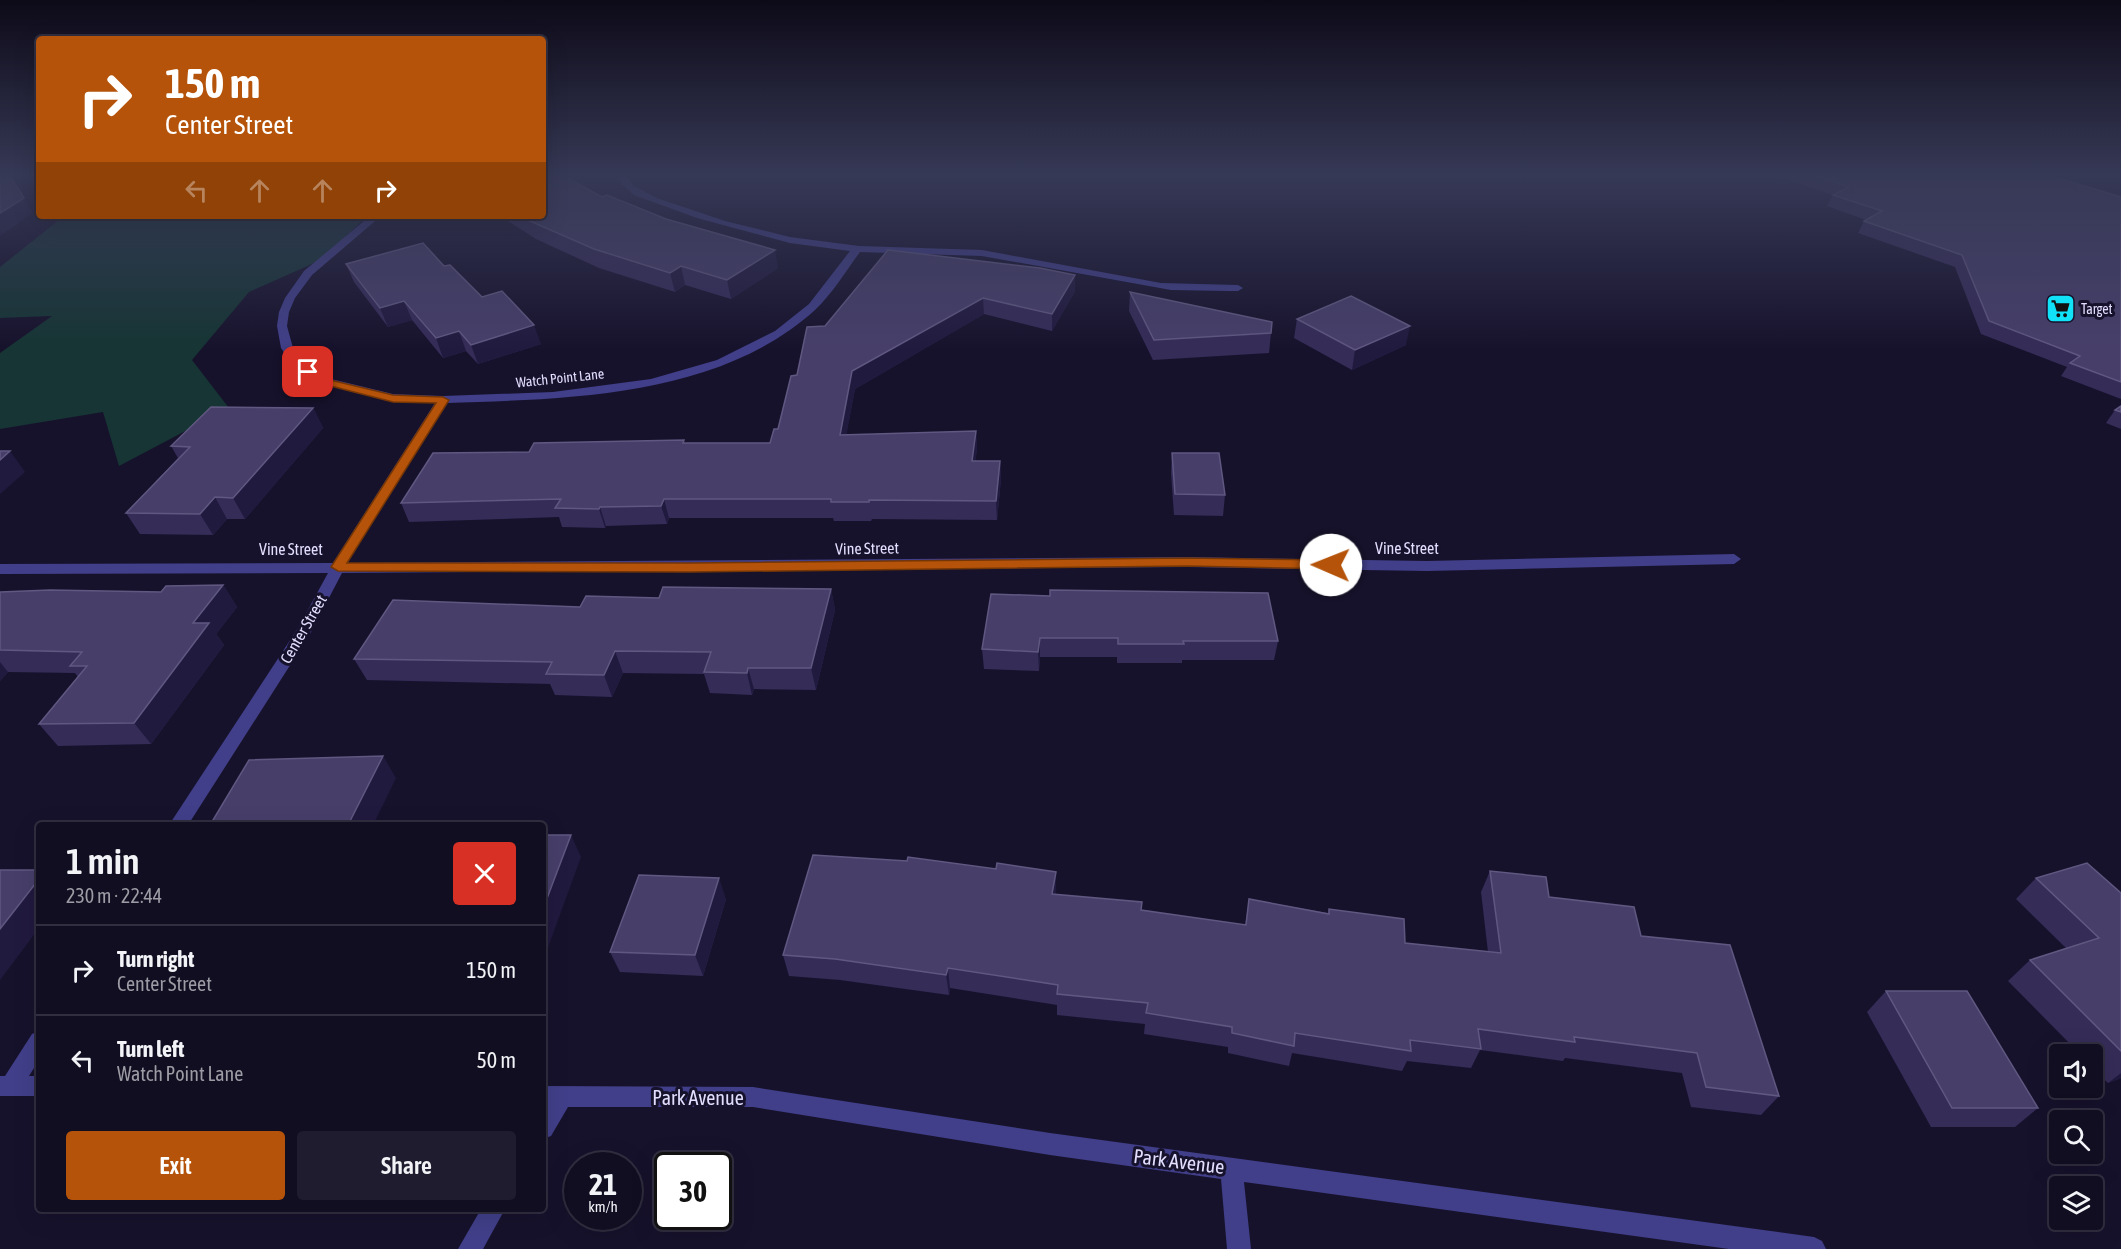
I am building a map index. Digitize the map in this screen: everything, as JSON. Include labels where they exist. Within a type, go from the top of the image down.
[{"type":"street","name":"Watch Point Lane","points":[[355,233],[308,273],[290,298],[284,312],[282,326],[287,348],[298,365],[319,380],[393,398],[443,400],[553,396],[652,382],[721,362],[779,333],[813,306],[858,249]]},
{"type":"street","points":[[760,233],[784,239],[858,249],[981,252],[1035,260],[1159,286],[1200,289],[1238,288]]},
{"type":"street","name":"Center Street","points":[[180,822],[305,630],[338,567],[443,400]]},
{"type":"street","name":"Vine Street","points":[[0,569],[691,567],[1187,562],[1427,566],[1734,559]]},
{"type":"street","points":[[5,1086],[36,1045]]},
{"type":"street","points":[[5,1086],[36,1086]]},
{"type":"street","points":[[546,1117],[552,1096]]},
{"type":"street","name":"Park Avenue","points":[[552,1096],[753,1097],[1050,1144],[1814,1249]]},
{"type":"street","points":[[1231,1168],[1239,1249]]},
{"type":"street","points":[[470,1249],[492,1212]]},
{"type":"green space","points":[[42,233],[349,233],[321,260],[249,292],[192,360],[229,408],[119,466],[103,412],[0,429],[0,353],[52,316],[0,318],[0,267]]},
{"type":"building","points":[[558,233],[716,233],[775,250],[727,280],[681,266],[670,273],[594,249]]},
{"type":"building","points":[[1899,233],[2121,233],[2121,382],[2070,363],[2080,356],[1989,321],[1962,255]]},
{"type":"building","points":[[423,243],[444,266],[450,265],[482,297],[502,291],[534,325],[471,345],[459,331],[436,338],[404,301],[380,308],[346,264]]},
{"type":"building","points":[[888,250],[1040,268],[1075,275],[1052,314],[983,298],[852,371],[840,435],[976,431],[972,461],[1000,461],[996,501],[831,502],[831,499],[664,499],[661,506],[600,507],[599,509],[555,508],[561,499],[401,503],[433,453],[529,452],[534,443],[684,440],[683,443],[770,443],[774,429],[778,429],[791,376],[797,375],[807,327],[825,326]]},
{"type":"building","points":[[1130,292],[1272,322],[1271,333],[1154,340]]},
{"type":"building","points":[[1351,296],[1410,326],[1355,350],[1297,319]]},
{"type":"building","points":[[211,407],[313,408],[233,498],[215,497],[200,514],[126,513],[190,447],[171,446]]},
{"type":"building","points":[[0,451],[10,451],[0,460]]},
{"type":"building","points":[[1172,453],[1219,453],[1225,495],[1175,494]]},
{"type":"building","points":[[223,585],[193,623],[209,623],[134,723],[39,724],[87,666],[70,666],[82,652],[0,650],[0,592],[50,590],[161,592],[166,586]]},
{"type":"building","points":[[663,587],[831,589],[811,668],[748,668],[747,673],[704,672],[711,652],[615,651],[604,675],[546,674],[552,662],[354,659],[393,600],[580,607],[586,596],[659,598]]},
{"type":"building","points":[[1050,590],[1268,593],[1278,641],[1118,644],[1118,638],[1040,638],[1038,652],[982,649],[991,594],[1050,596]]},
{"type":"building","points":[[383,756],[350,822],[212,822],[249,760]]},
{"type":"building","points":[[546,835],[571,835],[546,901]]},
{"type":"building","points":[[813,855],[907,861],[908,857],[996,869],[997,863],[1056,872],[1052,894],[1142,902],[1141,910],[1246,925],[1249,899],[1329,914],[1329,909],[1404,919],[1405,943],[1501,953],[1490,871],[1546,877],[1549,897],[1634,907],[1641,936],[1730,945],[1779,1096],[1706,1087],[1697,1053],[1574,1037],[1575,1042],[1478,1029],[1481,1049],[1410,1040],[1411,1051],[1295,1033],[1294,1046],[1232,1033],[1232,1027],[1146,1013],[1148,1003],[1057,994],[1058,985],[948,968],[946,975],[835,959],[783,955]]},
{"type":"building","points":[[2087,863],[2121,893],[2121,1051],[2030,960],[2099,938],[2036,878]]},
{"type":"building","points":[[0,870],[36,870],[36,883],[0,929]]},
{"type":"building","points":[[639,875],[719,878],[695,955],[610,952]]},
{"type":"building","points":[[1886,991],[1967,991],[2038,1108],[1952,1108]]},
{"type":"place","name":"Target","points":[[2060,309]]},
{"type":"route","points":[[308,372],[319,380],[393,398],[443,400],[338,567],[691,567],[1187,562],[1331,565]]}]
